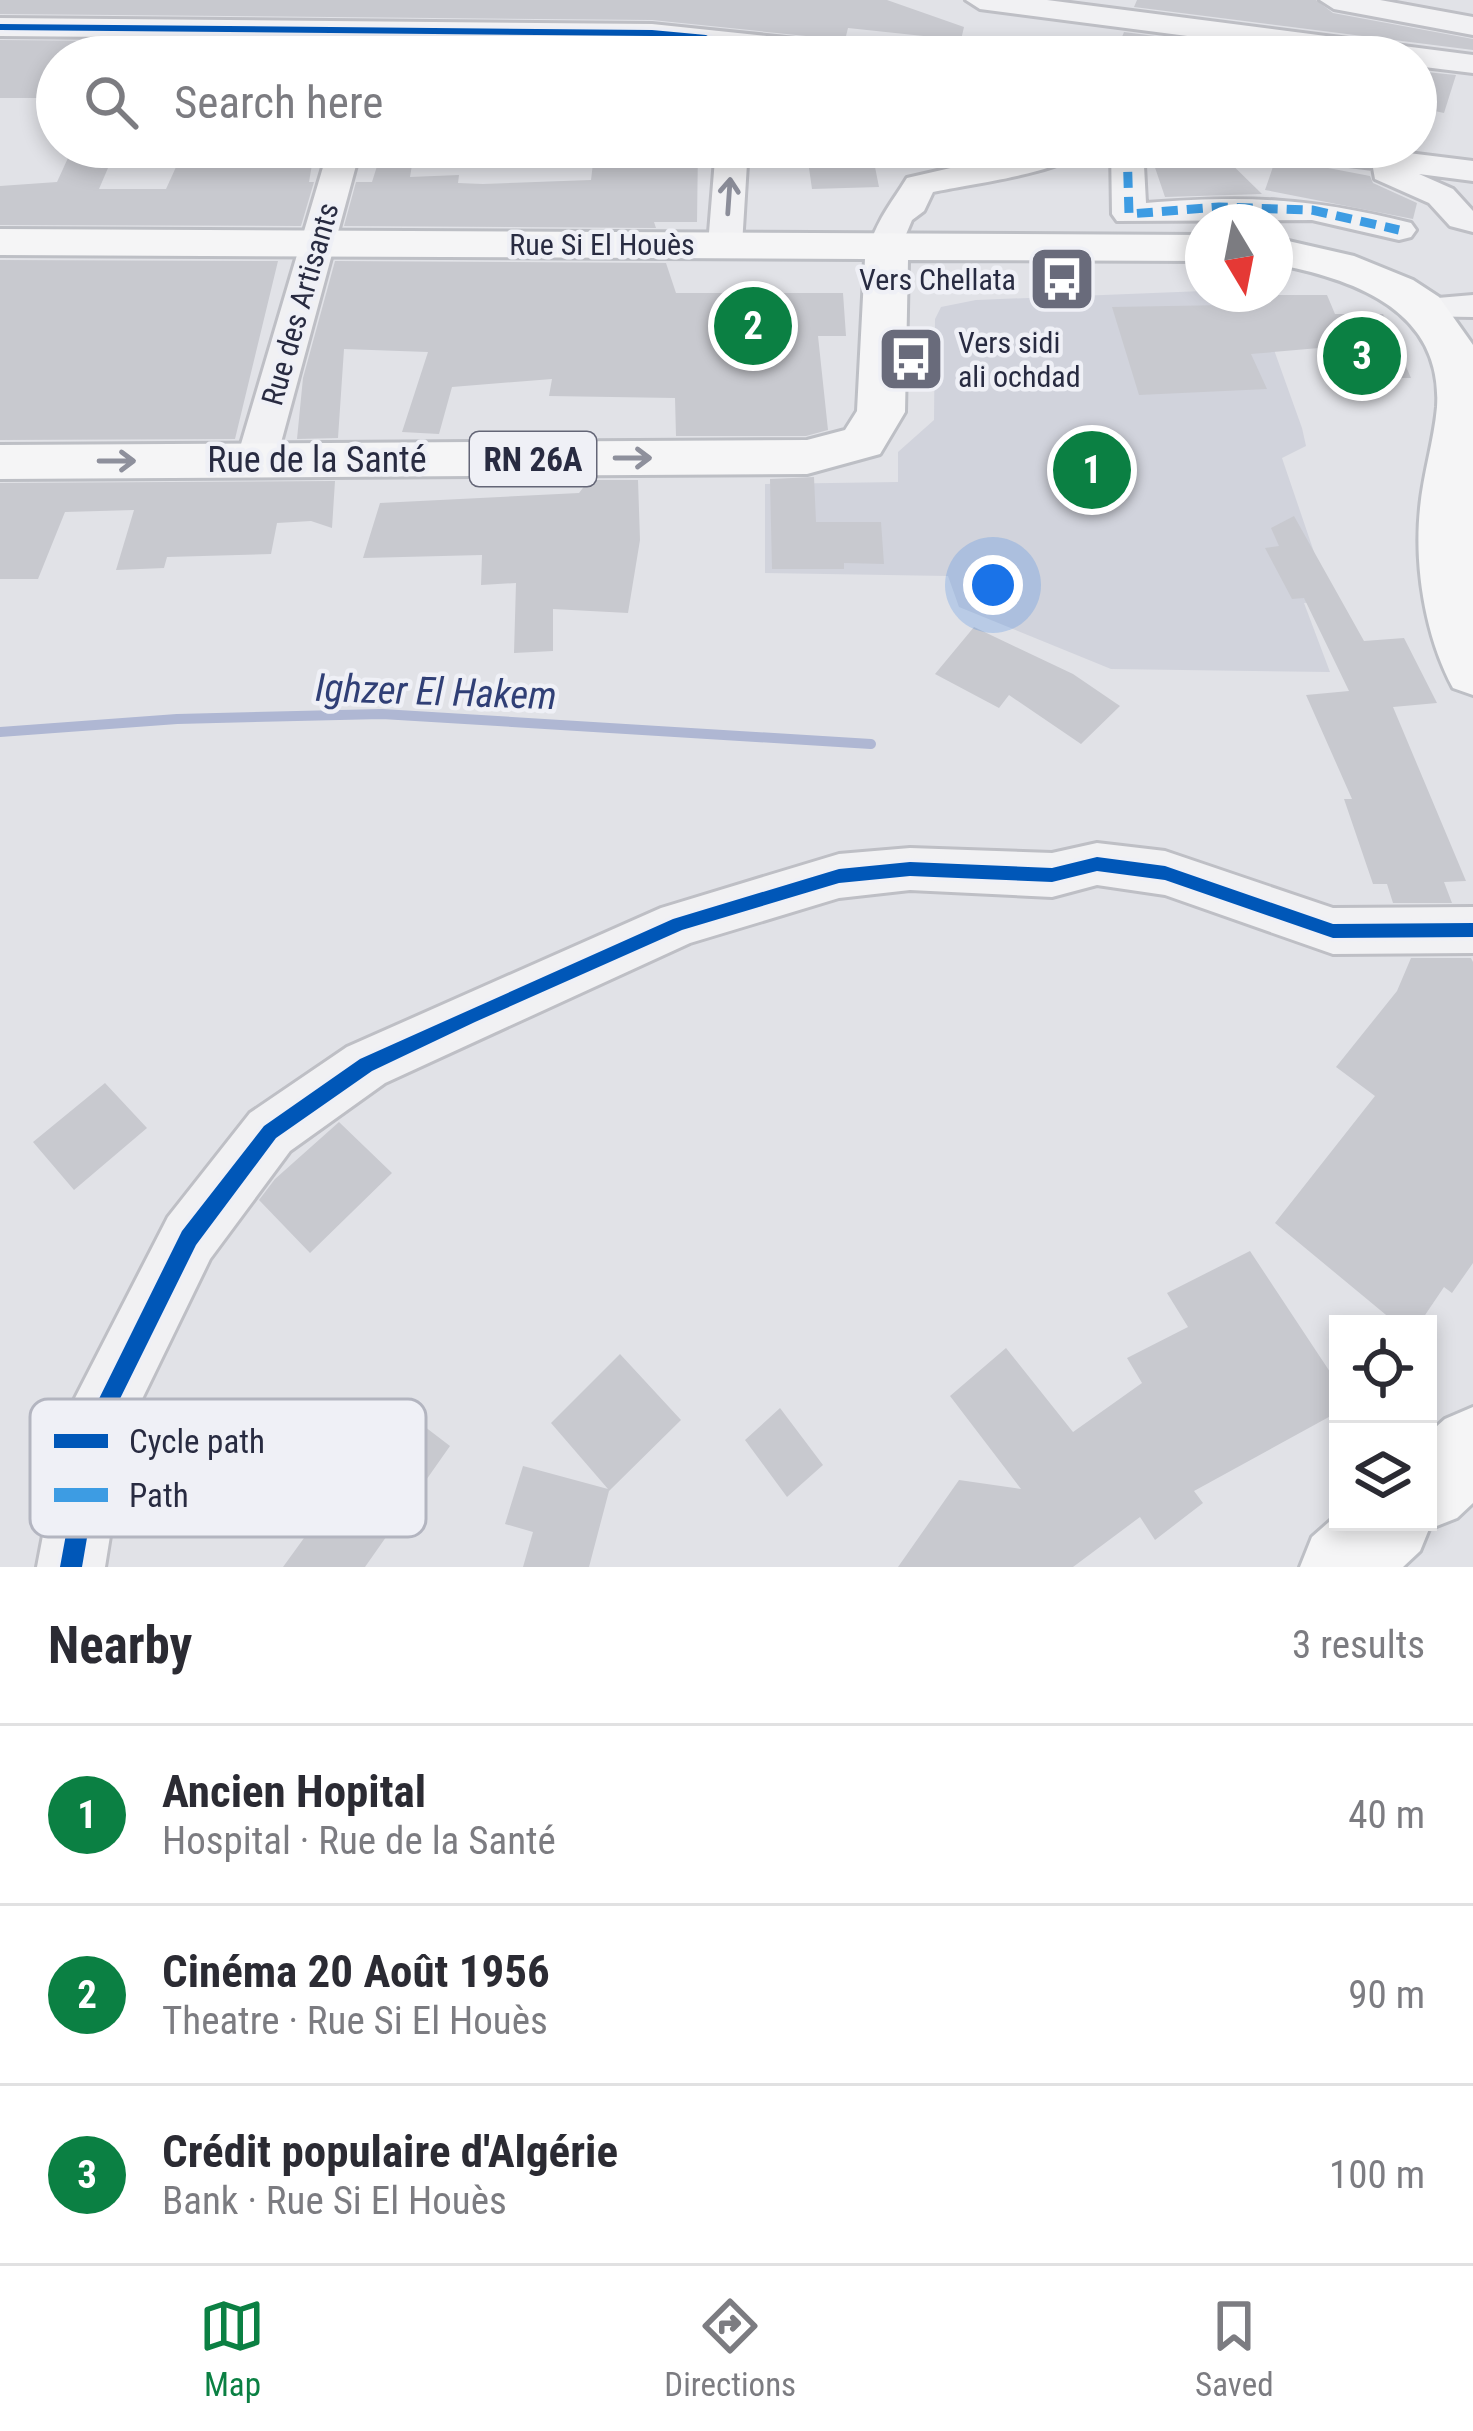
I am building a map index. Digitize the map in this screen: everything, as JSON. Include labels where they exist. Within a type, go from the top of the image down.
[{"type":"main road","name":"Rue Si El Houès","points":[[0,242],[1185,248]]},
{"type":"main road","name":"Rue de la Santé","points":[[0,461],[806,457],[862,442],[881,412],[887,244]]},
{"type":"main road","points":[[1293,255],[1372,274],[1427,308],[1454,348],[1461,392],[1445,510],[1447,574],[1473,673]]},
{"type":"main road","points":[[1437,1482],[1473,1448]]},
{"type":"main road","points":[[1342,1567],[1381,1531]]},
{"type":"street","points":[[573,0],[577,14],[652,33]]},
{"type":"street","points":[[980,0],[1257,36]]},
{"type":"street","points":[[1334,0],[1473,13]]},
{"type":"street","points":[[1438,8],[1473,26]]},
{"type":"street","points":[[0,27],[294,15],[353,36]]},
{"type":"street","points":[[577,36],[690,36]]},
{"type":"street","points":[[1437,59],[1473,64]]},
{"type":"street","points":[[1437,145],[1473,152]]},
{"type":"street","points":[[1437,167],[1473,171]]},
{"type":"street","name":"Rue des Artisants","points":[[256,460],[339,168]]},
{"type":"street","points":[[725,245],[730,168]]},
{"type":"street","points":[[887,244],[896,216],[912,204],[919,184],[995,168]]},
{"type":"street","points":[[1128,168],[1129,214],[1220,207],[1312,210],[1400,230]]},
{"type":"street","points":[[1382,168],[1457,198],[1462,219],[1473,222]]},
{"type":"street","points":[[1427,308],[1473,306]]},
{"type":"street","points":[[109,1399],[189,1238],[270,1132],[366,1065],[679,924],[839,876],[910,869],[1034,875],[1097,864],[1165,873],[1333,931],[1473,930]]},
{"type":"street","points":[[71,1567],[76,1537]]},
{"type":"shaded area","points":[[1185,292],[1185,312],[1260,312],[1306,446],[1282,458],[1331,602],[1304,603],[1330,672],[1111,669],[959,607],[948,576],[765,573],[765,484],[898,482],[898,452],[934,420],[935,319],[941,307],[976,300]]},
{"type":"building","points":[[0,0],[887,0],[964,27],[962,36],[848,28],[846,36],[806,36],[652,20],[0,14]]},
{"type":"building","points":[[1137,0],[1316,0],[1333,13],[1473,39],[1473,50],[1437,45],[1437,36],[1363,36],[1134,7]]},
{"type":"building","points":[[0,40],[36,40],[36,98],[0,98]]},
{"type":"building","points":[[1437,73],[1456,75],[1444,113],[1437,112]]},
{"type":"building","points":[[63,168],[108,168],[99,189],[166,189],[176,168],[311,168],[309,182],[314,182],[301,226],[0,225],[0,186],[57,182]]},
{"type":"building","points":[[376,168],[412,168],[410,177],[459,175],[458,183],[483,184],[591,180],[592,168],[698,168],[697,222],[654,222],[656,228],[344,226],[356,182],[372,182]]},
{"type":"building","points":[[809,168],[875,168],[879,187],[812,189]]},
{"type":"building","points":[[1155,168],[1235,168],[1262,194],[1165,197]]},
{"type":"building","points":[[1273,168],[1328,168],[1370,176],[1373,183],[1417,203],[1413,219],[1265,190]]},
{"type":"building","points":[[0,260],[278,261],[235,439],[0,440]]},
{"type":"building","points":[[335,261],[666,263],[676,293],[843,293],[846,336],[818,336],[828,430],[806,436],[676,436],[675,398],[549,396],[552,379],[452,387],[439,434],[402,432],[428,352],[344,349],[338,438],[297,439],[303,378]]},
{"type":"building","points":[[1293,295],[1327,295],[1335,314],[1383,314],[1411,378],[1331,378],[1319,348],[1251,354],[1267,389],[1139,395],[1112,307],[1293,312]]},
{"type":"building","points":[[814,477],[816,522],[881,522],[884,564],[772,569],[770,479]]},
{"type":"building","points":[[589,480],[638,480],[640,540],[628,613],[553,609],[553,651],[514,653],[516,583],[481,585],[482,555],[363,558],[380,503],[579,493]]},
{"type":"building","points":[[335,481],[332,528],[311,521],[277,523],[271,554],[167,557],[164,568],[116,570],[134,510],[65,512],[38,579],[0,579],[0,483]]},
{"type":"building","points":[[1294,516],[1364,641],[1404,638],[1437,703],[1393,707],[1466,881],[1444,882],[1452,903],[1393,903],[1387,884],[1373,884],[1344,799],[1352,799],[1306,695],[1349,691],[1304,598],[1292,599],[1265,548],[1279,546],[1271,528]]},
{"type":"building","points":[[974,627],[1073,674],[1120,706],[1081,744],[1009,695],[999,708],[935,674]]},
{"type":"building","points":[[1411,958],[1471,958],[1473,962],[1473,1263],[1452,1293],[1444,1287],[1425,1315],[1386,1315],[1275,1223],[1375,1096],[1336,1067],[1397,991]]},
{"type":"building","points":[[105,1083],[147,1128],[74,1190],[33,1142]]},
{"type":"building","points":[[339,1122],[392,1173],[310,1253],[259,1200],[275,1179]]},
{"type":"building","points":[[1250,1251],[1329,1370],[1329,1417],[1194,1491],[1203,1503],[1155,1540],[1140,1517],[1073,1567],[898,1567],[959,1480],[1021,1489],[950,1396],[1006,1348],[1073,1432],[1142,1383],[1127,1358],[1188,1327],[1167,1293]]},
{"type":"building","points":[[620,1354],[681,1420],[609,1491],[589,1567],[523,1567],[533,1532],[505,1524],[523,1466],[608,1489],[551,1423]]},
{"type":"building","points":[[780,1408],[823,1465],[787,1497],[745,1440]]},
{"type":"building","points":[[426,1428],[450,1446],[426,1480]]},
{"type":"building","points":[[305,1537],[386,1537],[365,1567],[283,1567]]},
{"type":"waterway","name":"Ighzer El Hakem","points":[[0,732],[177,719],[382,714],[871,744]]},
{"type":"marked path","points":[[1128,168],[1129,214],[1219,207],[1312,210],[1399,230]]},
{"type":"cycle path","points":[[0,27],[690,36]]},
{"type":"cycle path","points":[[109,1399],[189,1238],[270,1132],[366,1065],[679,924],[839,876],[910,869],[1052,875],[1097,864],[1165,873],[1333,931],[1473,930]]},
{"type":"cycle path","points":[[71,1567],[76,1537]]},
{"type":"place","name":"Vers Chellata","points":[[1062,279]]},
{"type":"place","name":"Cinéma 20 Août 1956","points":[[753,326]]},
{"type":"place","name":"Crédit populaire d'Algérie","points":[[1362,356]]},
{"type":"place","name":"Vers sidi ali ochdad","points":[[911,359]]},
{"type":"place","name":"Ancien Hopital","points":[[1092,470]]}]
